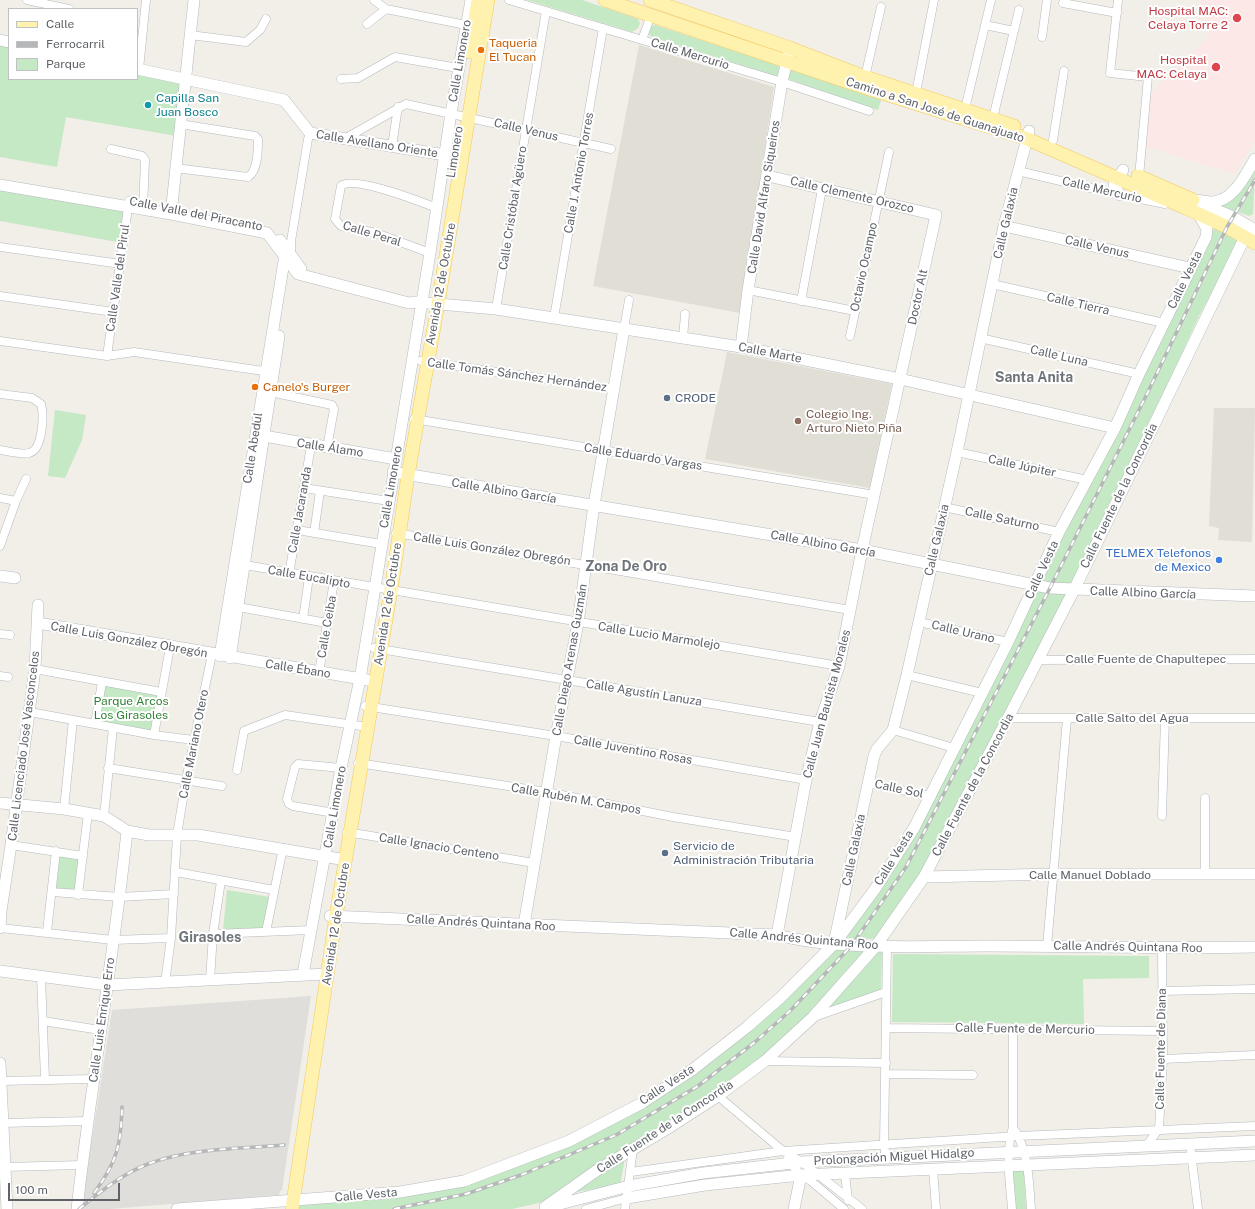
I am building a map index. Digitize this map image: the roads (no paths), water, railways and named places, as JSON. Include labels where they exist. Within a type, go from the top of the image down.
[{"type":"main road","name":"Limonero","points":[[460,114],[478,0]]},
{"type":"main road","name":"Avenida 12 de Octubre","points":[[286,1206],[333,916],[337,859],[347,832],[368,706],[368,680],[378,648],[383,589],[396,533],[401,474],[414,419],[424,361],[427,303],[460,114],[488,0]]},
{"type":"main road","name":"Camino a San José de Guanajuato","points":[[605,0],[788,62],[916,93],[993,118],[1027,135],[1189,204]]},
{"type":"main road","name":"Camino a San José de Guanajuato","points":[[650,0],[790,48],[859,80],[1027,135],[1053,140],[1121,174],[1139,177],[1189,204],[1198,213],[1252,237]]},
{"type":"main road","name":"Avenida 12 de Octubre","points":[[359,763],[356,725],[368,706]]},
{"type":"street","points":[[27,0],[64,8]]},
{"type":"street","points":[[146,0],[140,24],[138,69],[284,100],[309,136]]},
{"type":"street","points":[[171,211],[194,0]]},
{"type":"street","points":[[374,0],[386,9],[466,25]]},
{"type":"street","name":"Calle Limonero","points":[[303,974],[311,930],[337,859],[334,813],[341,768],[356,725],[368,680],[383,589],[381,544],[389,502],[401,474],[396,458],[427,303],[430,253],[444,155],[460,114],[458,68],[471,0]]},
{"type":"street","name":"Calle Mercurio","points":[[509,0],[782,82],[869,111]]},
{"type":"street","points":[[916,93],[934,0]]},
{"type":"street","points":[[966,109],[991,0]]},
{"type":"street","points":[[1042,37],[1047,0]]},
{"type":"street","points":[[1118,0],[1110,73],[1148,77],[1139,177]]},
{"type":"street","points":[[1063,3],[1116,13]]},
{"type":"street","points":[[859,80],[882,7]]},
{"type":"street","points":[[367,24],[386,9]]},
{"type":"street","points":[[993,118],[1019,10]]},
{"type":"street","name":"Calle Cristóbal Agüero","points":[[496,309],[546,11]]},
{"type":"street","points":[[642,40],[651,15]]},
{"type":"street","points":[[190,35],[246,42],[260,30],[266,19]]},
{"type":"street","points":[[985,25],[1014,31]]},
{"type":"street","name":"Calle J. Antonio Torres","points":[[554,318],[603,28]]},
{"type":"street","name":"Calle David Alfaro Siqueiros","points":[[741,347],[748,290],[768,176],[782,82],[788,62],[790,48]]},
{"type":"street","points":[[341,79],[358,78],[395,57],[458,68]]},
{"type":"street","points":[[1053,140],[1064,71]]},
{"type":"street","name":"Calle Venus","points":[[398,107],[406,104],[460,114],[584,144],[611,149]]},
{"type":"street","points":[[346,138],[398,107]]},
{"type":"street","points":[[392,146],[398,107]]},
{"type":"street","points":[[176,168],[248,177],[252,175],[254,170],[258,138],[255,136],[180,124]]},
{"type":"street","name":"Calle Galaxia","points":[[835,943],[868,783],[877,749],[893,730],[919,622],[957,452],[1004,226],[1027,135]]},
{"type":"street","name":"Calle Avellano Oriente","points":[[309,136],[346,138],[444,155]]},
{"type":"street","name":"Calle Abedul","points":[[221,656],[240,564],[288,253],[309,136]]},
{"type":"street","points":[[110,149],[142,156],[145,160],[143,206]]},
{"type":"street","name":"Octavio Ocampo","points":[[850,336],[889,152]]},
{"type":"street","points":[[1189,204],[1212,202],[1222,199],[1234,191],[1255,160]]},
{"type":"street","name":"Calle Mercurio","points":[[1018,171],[1120,195],[1189,204]]},
{"type":"street","points":[[1120,195],[1114,185],[1121,174]]},
{"type":"street","name":"Calle Clemente Orozco","points":[[768,176],[936,215]]},
{"type":"street","name":"Calle Valle del Piracanto","points":[[0,179],[270,228],[288,253],[298,274],[409,303],[427,303]]},
{"type":"street","name":"Calle Peral","points":[[430,253],[376,233],[341,226],[335,219],[342,186],[350,182],[392,191],[437,208]]},
{"type":"street","name":"Calle Valle del Piracanto","points":[[0,185],[128,203]]},
{"type":"street","points":[[801,301],[822,189]]},
{"type":"street","name":"Calle Valle del Pirul","points":[[107,356],[121,264],[128,203]]},
{"type":"street","name":"Camino a San José de Guanajuato","points":[[1189,204],[1233,218],[1252,237]]},
{"type":"street","name":"Calle Vesta","points":[[177,1209],[269,1203],[286,1206],[400,1192],[464,1181],[569,1141],[642,1103],[692,1070],[747,1027],[780,998],[835,943],[875,889],[914,828],[1008,642],[1059,532],[1115,428],[1139,374],[1206,237],[1207,229],[1198,213]]},
{"type":"street","name":"Doctor Alt","points":[[900,379],[936,215]]},
{"type":"street","name":"Calle Venus","points":[[1004,226],[1190,268]]},
{"type":"street","name":"Calle Fuente de la Concordia","points":[[542,1208],[596,1172],[718,1096],[765,1061],[813,1017],[882,946],[924,877],[1008,718],[1252,237]]},
{"type":"street","points":[[0,247],[121,264]]},
{"type":"street","name":"Calle Tierra","points":[[992,284],[1164,323]]},
{"type":"street","points":[[748,290],[855,311]]},
{"type":"street","points":[[0,296],[114,312]]},
{"type":"street","name":"Calle Diego Arenas Guzmán","points":[[524,925],[556,736],[578,623],[594,506],[629,300]]},
{"type":"street","name":"Calle Marte","points":[[427,303],[496,309],[741,347],[900,379],[1115,428]]},
{"type":"street","points":[[683,338],[685,314]]},
{"type":"street","name":"Calle Luna","points":[[980,338],[1139,374]]},
{"type":"street","points":[[0,341],[107,356],[134,352],[269,372]]},
{"type":"street","name":"Calle Tomás Sánchez Hernández","points":[[424,361],[614,389]]},
{"type":"street","name":"Calle Abedul","points":[[252,482],[264,436],[261,423],[270,392],[269,372]]},
{"type":"street","name":"Calle Juan Bautista Morales","points":[[777,935],[806,780],[820,722],[839,666],[862,550],[900,379]]},
{"type":"street","points":[[270,392],[329,403],[332,405],[334,409],[327,448]]},
{"type":"street","points":[[0,394],[32,398],[41,404],[44,413],[39,444],[35,450],[28,453],[0,450]]},
{"type":"street","name":"Calle Eduardo Vargas","points":[[414,419],[875,495]]},
{"type":"street","name":"Calle Álamo","points":[[264,436],[311,446],[396,458]]},
{"type":"street","name":"Calle Jacaranda","points":[[289,574],[311,446]]},
{"type":"street","name":"Calle Júpiter","points":[[957,452],[1087,480]]},
{"type":"street","name":"Calle Albino García","points":[[401,474],[862,550],[1034,586],[1074,590],[1255,596]]},
{"type":"street","points":[[0,546],[16,500],[26,479]]},
{"type":"street","points":[[304,488],[389,502]]},
{"type":"street","points":[[314,533],[320,491]]},
{"type":"street","points":[[0,498],[16,500]]},
{"type":"street","name":"Calle Saturno","points":[[944,507],[1059,532]]},
{"type":"street","points":[[297,530],[381,544]]},
{"type":"street","name":"Calle Luis González Obregón","points":[[396,533],[587,564],[850,610]]},
{"type":"street","name":"Calle Abedul","points":[[221,656],[238,607],[240,564]]},
{"type":"street","name":"Calle Eucalipto","points":[[240,564],[289,574],[383,589]]},
{"type":"street","points":[[0,576],[15,578]]},
{"type":"street","points":[[303,619],[309,577]]},
{"type":"street","name":"Calle Ceiba","points":[[319,673],[334,581]]},
{"type":"street","name":"Calle Lucio Marmolejo","points":[[383,589],[839,666]]},
{"type":"street","name":"Calle Licenciado José Vasconcelos","points":[[0,928],[0,911],[30,712],[35,669],[38,605]]},
{"type":"street","points":[[238,607],[327,623]]},
{"type":"street","name":"Calle Urano","points":[[919,622],[1008,642]]},
{"type":"street","name":"Calle Luis González Obregón","points":[[38,623],[221,656]]},
{"type":"street","points":[[0,634],[10,635]]},
{"type":"street","points":[[154,735],[170,646]]},
{"type":"street","name":"Calle Agustín Lanuza","points":[[378,648],[567,681],[820,722]]},
{"type":"street","name":"Calle Ébano","points":[[221,656],[368,680]]},
{"type":"street","name":"Calle Mariano Otero","points":[[165,983],[171,938],[177,835],[186,780],[194,740],[221,656]]},
{"type":"street","name":"Calle Fuente de Chapultepec","points":[[1037,660],[1255,659]]},
{"type":"street","points":[[35,669],[161,692]]},
{"type":"street","points":[[906,675],[982,693]]},
{"type":"street","points":[[95,724],[102,682]]},
{"type":"street","name":"Calle Juventino Rosas","points":[[368,706],[556,736],[806,780]]},
{"type":"street","points":[[30,712],[154,735],[194,740]]},
{"type":"street","points":[[238,770],[244,732],[285,716],[356,725]]},
{"type":"street","name":"Calle Salto del Agua","points":[[1008,718],[1255,718]]},
{"type":"street","points":[[1162,816],[1165,718]]},
{"type":"street","points":[[1047,946],[1067,719]]},
{"type":"street","points":[[64,809],[73,720]]},
{"type":"street","points":[[104,816],[113,728]]},
{"type":"street","points":[[893,730],[954,748]]},
{"type":"street","name":"Calle Rubén M. Campos","points":[[359,763],[547,792],[673,817],[796,837]]},
{"type":"street","points":[[334,813],[293,806],[289,804],[287,799],[295,767],[298,764],[341,768]]},
{"type":"street","points":[[108,768],[222,786]]},
{"type":"street","name":"Calle Sol","points":[[868,783],[929,796]]},
{"type":"street","points":[[1205,798],[1205,875]]},
{"type":"street","points":[[0,803],[64,809],[104,816],[127,831],[149,835],[198,835],[283,848],[337,859]]},
{"type":"street","points":[[78,895],[88,813]]},
{"type":"street","name":"Calle Luis Enrique Erro","points":[[77,1209],[87,1121],[120,897],[127,831]]},
{"type":"street","name":"Calle Ignacio Centeno","points":[[347,832],[534,863]]},
{"type":"street","points":[[11,845],[83,856]]},
{"type":"street","points":[[266,932],[283,848]]},
{"type":"street","points":[[47,932],[56,851]]},
{"type":"street","points":[[176,872],[274,890]]},
{"type":"street","name":"Calle Manuel Doblado","points":[[924,877],[1054,874],[1255,874]]},
{"type":"street","points":[[210,980],[213,934],[221,881]]},
{"type":"street","points":[[52,892],[120,897],[174,894]]},
{"type":"street","name":"Calle Andrés Quintana Roo","points":[[333,916],[777,935],[835,943],[882,946],[1047,946],[1162,949],[1255,947]]},
{"type":"street","points":[[0,928],[113,940],[171,938]]},
{"type":"street","points":[[213,934],[311,930]]},
{"type":"street","points":[[882,946],[887,1028],[884,1144],[886,1157]]},
{"type":"street","name":"Calle Fuente de Diana","points":[[1159,1129],[1163,1059],[1162,949]]},
{"type":"street","points":[[0,971],[107,985],[323,974]]},
{"type":"street","points":[[41,976],[45,1079]]},
{"type":"street","points":[[1162,991],[1255,989]]},
{"type":"street","points":[[813,1017],[886,992]]},
{"type":"street","points":[[43,1021],[100,1030]]},
{"type":"street","name":"Calle Fuente de Mercurio","points":[[887,1028],[1013,1028],[1162,1031]]},
{"type":"street","points":[[1012,1209],[1009,1166],[1010,1152],[1014,1136],[1013,1028]]},
{"type":"street","points":[[1163,1059],[1255,1055]]},
{"type":"street","points":[[765,1061],[886,1063]]},
{"type":"street","points":[[0,1064],[7,1209]]},
{"type":"street","points":[[886,1074],[973,1075]]},
{"type":"street","points":[[1,1081],[93,1079]]},
{"type":"street","points":[[718,1096],[783,1151],[802,1162],[862,1209]]},
{"type":"street","points":[[2,1123],[87,1121]]},
{"type":"street","points":[[631,1172],[783,1151],[1014,1136],[1255,1126]]},
{"type":"street","points":[[1146,1146],[1159,1129]]},
{"type":"street","points":[[1014,1136],[1025,1152],[1028,1165],[1031,1209]]},
{"type":"street","name":"Prolongación Miguel Hidalgo","points":[[542,1208],[629,1186],[703,1173],[802,1162],[1255,1141]]},
{"type":"street","points":[[1190,1144],[1198,1209]]},
{"type":"street","points":[[586,1209],[626,1203],[633,1149]]},
{"type":"street","points":[[783,1151],[790,1164],[801,1175],[811,1181],[844,1209]]},
{"type":"street","name":"Prolongación Miguel Hidalgo","points":[[626,1203],[705,1185],[801,1175],[819,1176],[933,1169],[1255,1155]]},
{"type":"street","points":[[4,1167],[82,1165]]},
{"type":"street","points":[[933,1169],[936,1209]]},
{"type":"street","points":[[845,1174],[849,1209]]},
{"type":"street","points":[[794,1209],[801,1175]]},
{"type":"railway","points":[[394,1209],[466,1194],[521,1175],[616,1135],[698,1086],[755,1042],[791,1010],[852,945],[906,867],[1050,588],[1146,396],[1227,227],[1255,180]]},
{"type":"railway","points":[[94,1193],[108,1172],[116,1153],[119,1143],[122,1107]]},
{"type":"railway","points":[[79,1209],[120,1178],[138,1168],[164,1159],[215,1150],[284,1145]]},
{"type":"place","name":"Hospital MAC: Celaya Torre 2","points":[[1237,18]]},
{"type":"place","name":"Taqueria El Tucan","points":[[481,50]]},
{"type":"place","name":"Hospital MAC: Celaya","points":[[1216,67]]},
{"type":"place","name":"Capilla San Juan Bosco","points":[[148,105]]},
{"type":"place","name":"Canelo's Burger","points":[[255,387]]},
{"type":"place","name":"CRODE","points":[[667,398]]},
{"type":"place","name":"Colegio Ing. Arturo Nieto Piña","points":[[798,421]]},
{"type":"place","name":"TELMEX Telefonos de Mexico","points":[[1219,560]]},
{"type":"place","name":"Servicio de Administración Tributaria","points":[[665,853]]},
{"type":"district","name":"Santa Anita","points":[[1034,378]]},
{"type":"district","name":"Zona De Oro","points":[[626,567]]},
{"type":"district","name":"Girasoles","points":[[210,938]]},
{"type":"park label","name":"Parque Arcos Los Girasoles","points":[[131,708]]}]
